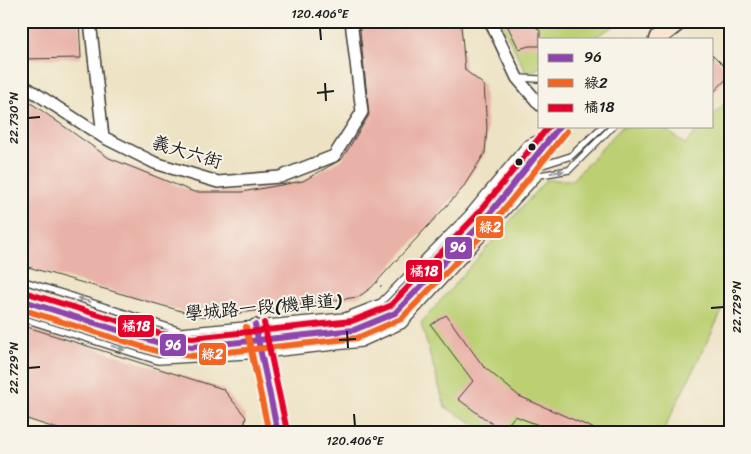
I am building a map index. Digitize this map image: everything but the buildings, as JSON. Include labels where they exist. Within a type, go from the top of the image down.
[{"type":"main road","points":[[658,38],[680,21]]},
{"type":"main road","points":[[21,300],[159,343],[192,347],[260,348],[354,330],[395,312],[483,222],[558,128]]},
{"type":"street","points":[[90,21],[103,137]]},
{"type":"street","name":"義大六街","points":[[21,88],[29,89],[103,137],[155,163],[218,182],[280,178],[334,156],[362,112],[351,21]]},
{"type":"street","points":[[490,21],[517,78],[538,103]]},
{"type":"street","points":[[255,325],[278,433]]},
{"type":"lane","points":[[517,78],[538,79]]},
{"type":"lane","name":"學城路一段(機車道)","points":[[21,280],[181,331],[345,316],[381,302],[467,215],[526,144],[557,128]]},
{"type":"lane","points":[[526,170],[571,156],[601,128]]},
{"type":"lane","points":[[21,318],[158,361],[260,348],[362,344],[403,324],[540,175],[568,170],[611,128]]},
{"type":"green space","points":[[500,21],[623,21],[593,38],[538,38],[538,68],[527,74]]},
{"type":"green space","points":[[730,98],[730,295],[662,433],[490,433],[445,407],[421,323],[546,180],[572,180],[621,128],[664,128],[685,144],[700,128],[714,128],[714,114]]},
{"type":"transit line","name":"橘18","points":[[24,292],[161,334],[192,338],[352,321],[390,306],[476,216],[547,128]]},
{"type":"transit line","name":"96","points":[[21,300],[159,343],[192,347],[354,330],[395,313],[483,222],[558,128]]},
{"type":"transit line","name":"綠2","points":[[21,309],[156,351],[191,356],[357,338],[401,319],[489,228],[567,131]]},
{"type":"transit line","name":"橘18","points":[[264,323],[287,431]]},
{"type":"transit line","name":"96","points":[[255,325],[278,433]]},
{"type":"transit line","name":"綠2","points":[[246,327],[269,433]]}]
